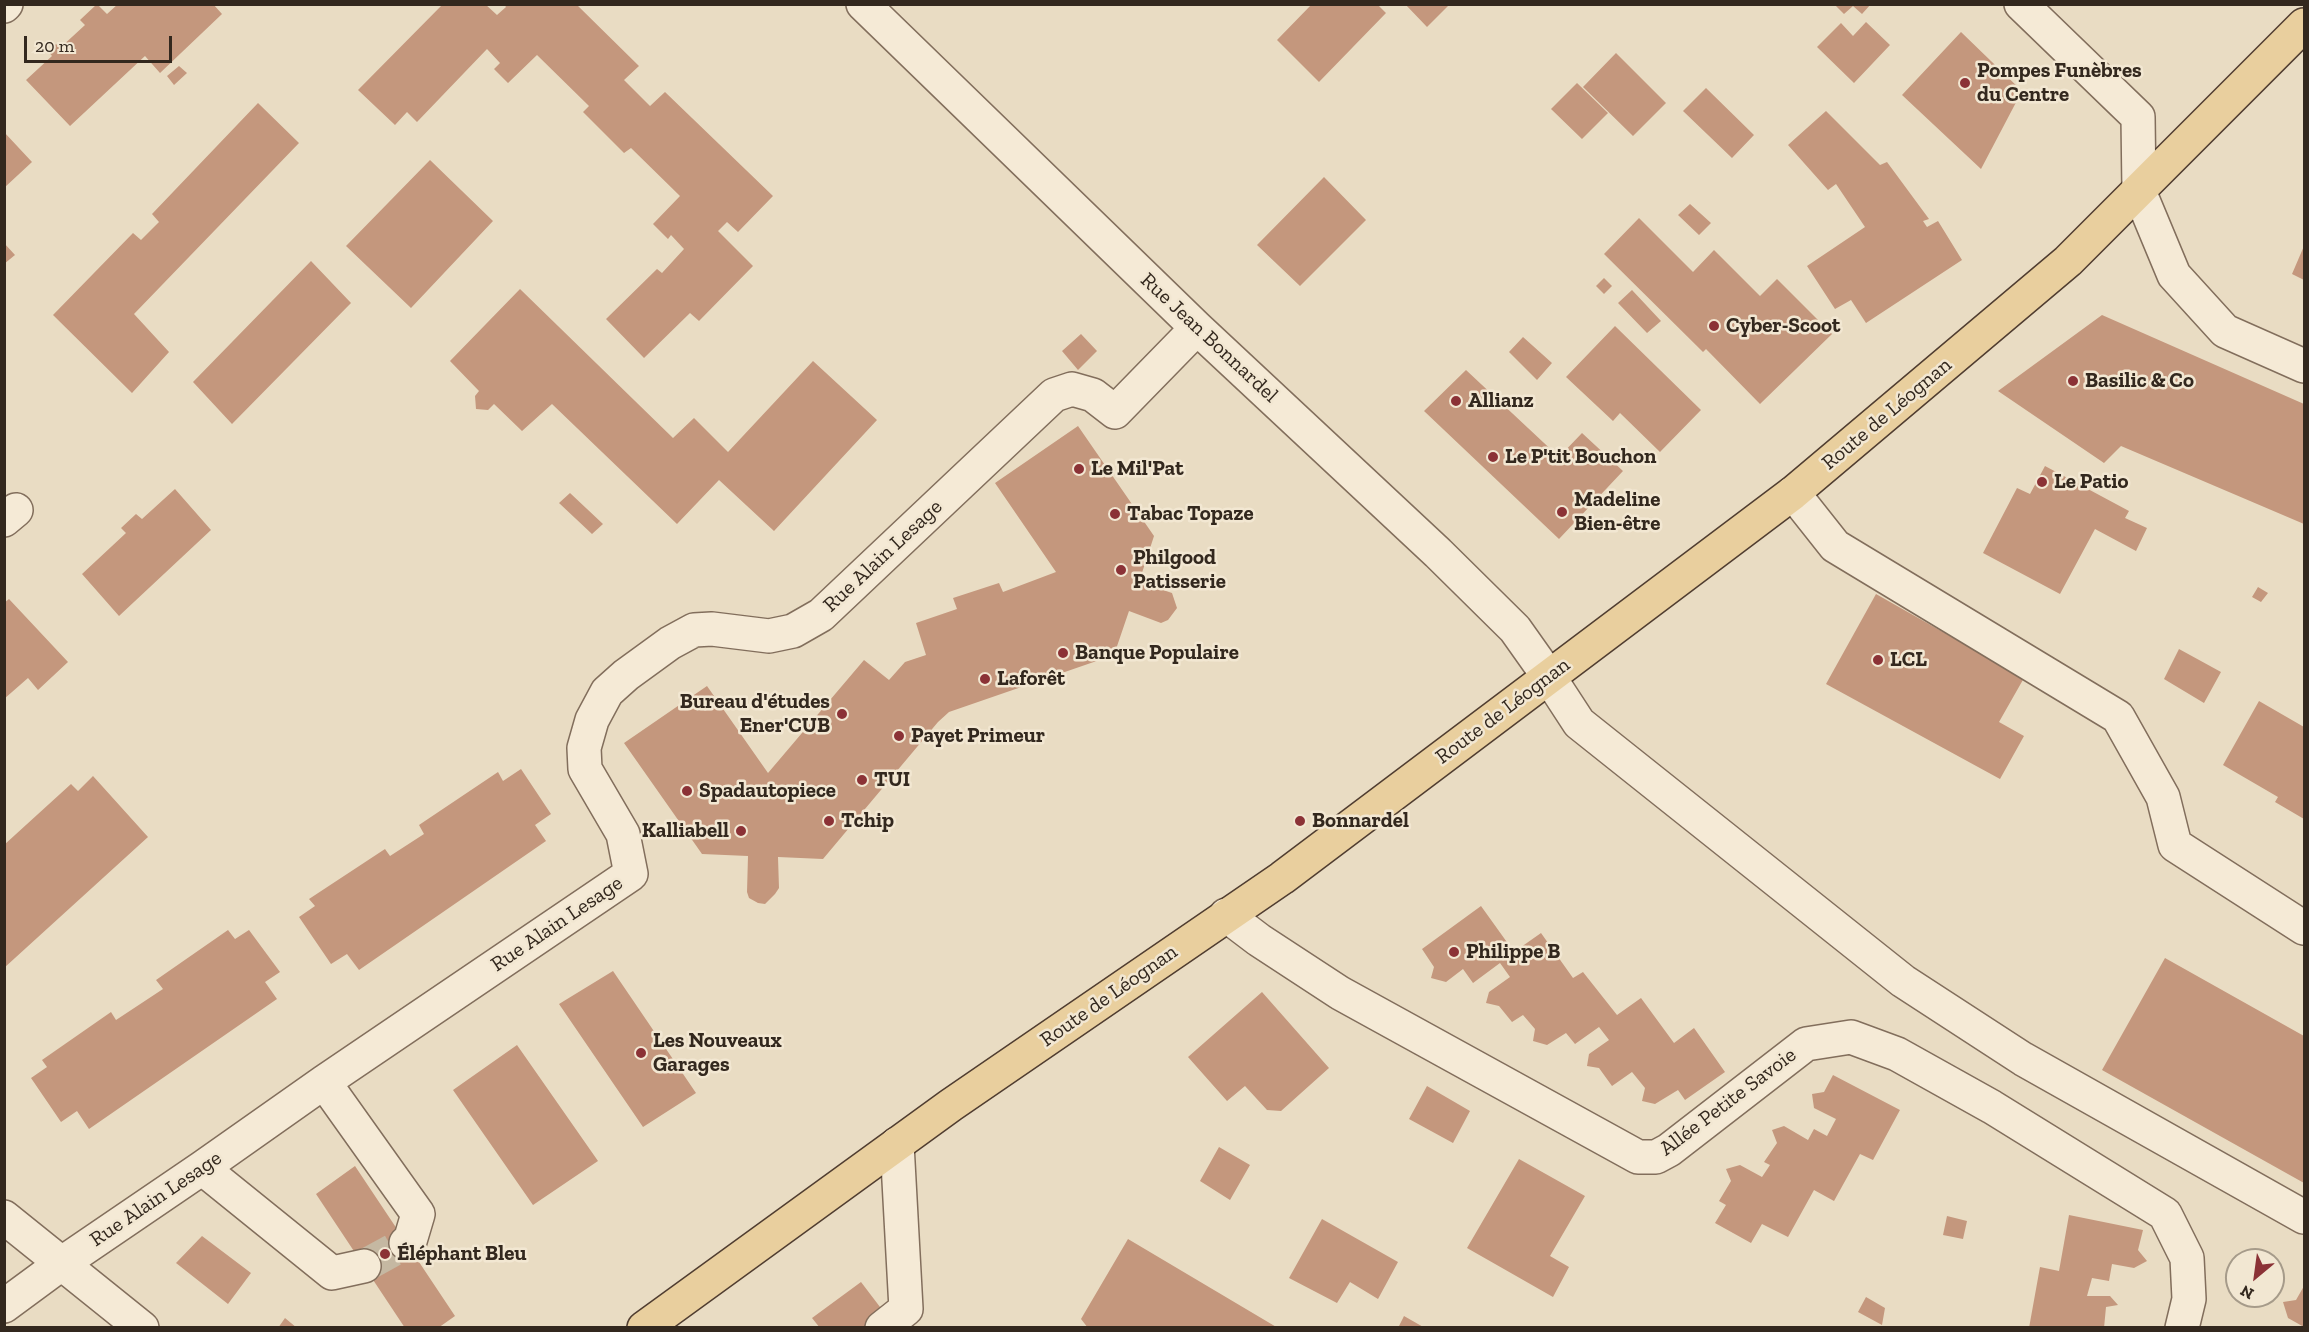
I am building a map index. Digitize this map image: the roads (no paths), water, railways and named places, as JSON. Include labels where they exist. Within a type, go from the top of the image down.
[{"type":"main road","name":"Route de Léognan","points":[[644,1328],[897,1144],[1282,878],[1794,493],[2068,261],[2304,25]]},
{"type":"street","name":"Rue Jean Bonnardel","points":[[863,4],[1197,328],[1447,561],[1515,629],[1579,723],[1903,981],[2023,1059],[2304,1217]]},
{"type":"street","points":[[2021,4],[2138,117],[2139,191],[2174,275],[2225,331],[2304,366]]},
{"type":"street","name":"Rue Alain Lesage","points":[[4,1306],[324,1082],[630,874],[623,834],[585,769],[584,748],[592,720],[607,692],[626,675],[670,643],[694,630],[712,629],[769,636],[793,631],[822,615],[1054,394],[1072,389],[1093,395],[1115,412],[1197,328]]},
{"type":"street","points":[[1794,493],[1834,546],[2118,717],[2163,797],[2175,844],[2304,928]]},
{"type":"street","name":"Allée Petite Savoie","points":[[1226,915],[1259,940],[1340,993],[1638,1157],[1656,1157],[1669,1150],[1806,1044],[1851,1037],[1897,1054],[1992,1107],[2164,1214],[2187,1258],[2189,1299],[2182,1328]]},
{"type":"street","points":[[324,1082],[418,1214],[411,1241],[406,1243]]},
{"type":"street","points":[[882,1328],[906,1309],[897,1144]]},
{"type":"street","points":[[202,1168],[332,1273],[364,1266]]},
{"type":"street","points":[[4,1217],[142,1328]]},
{"type":"tunnel","points":[[364,1266],[406,1243]]},
{"type":"place","name":"Pompes Funèbres du Centre","points":[[1965,83]]},
{"type":"place","name":"Cyber-Scoot","points":[[1714,326]]},
{"type":"place","name":"Basilic & Co","points":[[2073,381]]},
{"type":"place","name":"Allianz","points":[[1456,401]]},
{"type":"place","name":"Le P'tit Bouchon","points":[[1493,457]]},
{"type":"place","name":"Le Mil'Pat","points":[[1079,469]]},
{"type":"place","name":"Le Patio","points":[[2042,482]]},
{"type":"place","name":"Madeline Bien-être","points":[[1562,512]]},
{"type":"place","name":"Tabac Topaze","points":[[1115,514]]},
{"type":"place","name":"Philgood Patisserie","points":[[1121,570]]},
{"type":"place","name":"Banque Populaire","points":[[1063,653]]},
{"type":"place","name":"LCL","points":[[1878,660]]},
{"type":"place","name":"Laforêt","points":[[985,679]]},
{"type":"place","name":"Bureau d'études Ener'CUB","points":[[842,714]]},
{"type":"place","name":"Payet Primeur","points":[[899,736]]},
{"type":"place","name":"TUI","points":[[862,780]]},
{"type":"place","name":"Spadautopiece","points":[[687,791]]},
{"type":"place","name":"Tchip","points":[[829,821]]},
{"type":"place","name":"Bonnardel","points":[[1300,821]]},
{"type":"place","name":"Kalliabell","points":[[741,831]]},
{"type":"place","name":"Philippe B","points":[[1454,952]]},
{"type":"place","name":"Les Nouveaux Garages","points":[[641,1053]]},
{"type":"place","name":"Éléphant Bleu","points":[[385,1254]]}]
